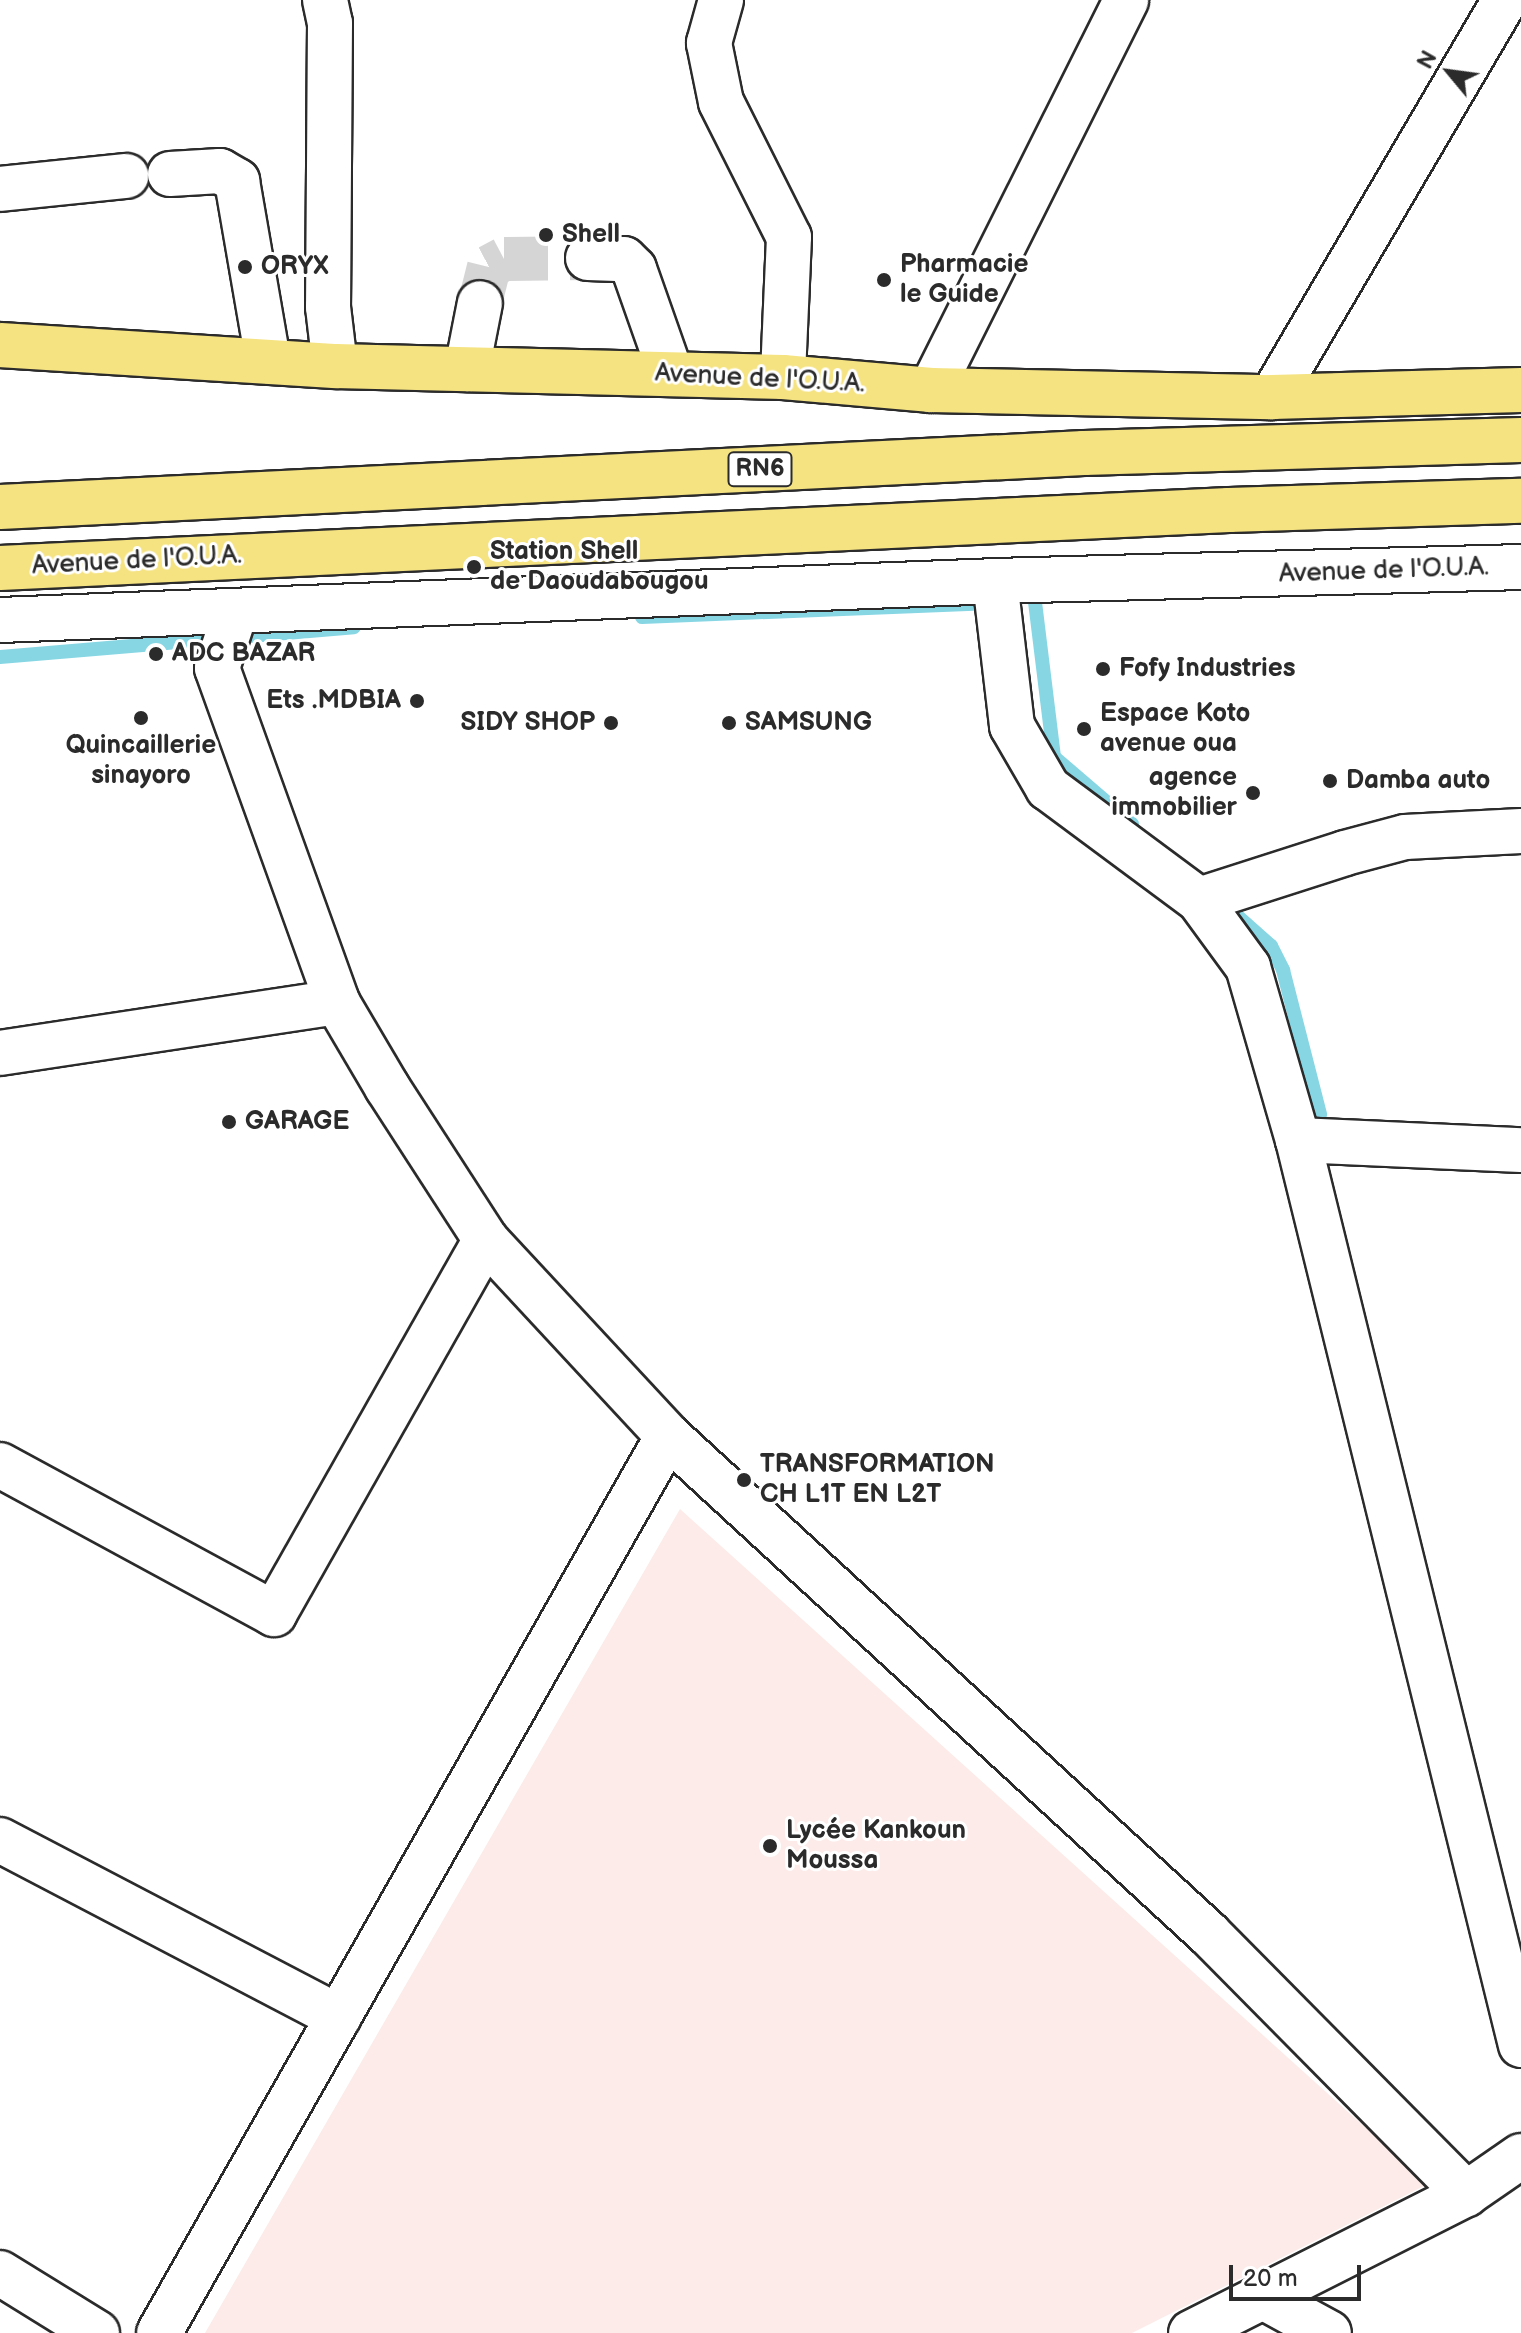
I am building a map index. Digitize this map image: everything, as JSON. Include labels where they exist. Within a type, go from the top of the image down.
[{"type":"main road","name":"Avenue de l'O.U.A.","points":[[0,345],[335,366],[783,377],[931,390],[1272,397],[1521,390]]},
{"type":"main road","name":"RN6","points":[[0,507],[1084,453],[1521,440]]},
{"type":"main road","name":"Avenue de l'O.U.A.","points":[[0,568],[1229,510],[1521,501]]},
{"type":"street","points":[[325,0],[330,23],[328,307],[335,366]]},
{"type":"street","points":[[721,0],[709,43],[721,102],[789,237],[783,377]]},
{"type":"street","points":[[931,390],[1126,0]]},
{"type":"street","points":[[1272,397],[1505,0]]},
{"type":"street","points":[[170,174],[220,171],[237,181],[268,361]]},
{"type":"street","points":[[0,189],[126,176]]},
{"type":"street","points":[[588,258],[624,259],[634,269],[671,374]]},
{"type":"street","points":[[467,369],[480,303]]},
{"type":"street","name":"Avenue de l'O.U.A.","points":[[0,620],[995,581],[1521,567]]},
{"type":"street","points":[[995,581],[1012,726],[1048,788],[1199,900],[1248,967],[1298,1140],[1521,2045]]},
{"type":"street","points":[[235,613],[217,668],[337,1002],[486,1240],[668,1436],[1209,1934],[1466,2194]]},
{"type":"street","points":[[1199,900],[1405,837],[1521,831]]},
{"type":"street","points":[[0,1053],[337,1002]]},
{"type":"street","points":[[1298,1140],[1521,1150]]},
{"type":"street","points":[[0,1465],[274,1614],[486,1240]]},
{"type":"street","points":[[159,2333],[668,1436]]},
{"type":"street","points":[[0,1840],[339,2017]]},
{"type":"street","points":[[1191,2333],[1466,2194],[1521,2156]]},
{"type":"street","points":[[0,2273],[97,2333]]},
{"type":"street","points":[[1263,2297],[1329,2333]]},
{"type":"shaded area","name":"Lycée Kankoun Moussa","points":[[680,1509],[1428,2184],[1132,2333],[205,2333]]},
{"type":"waterway","points":[[1035,602],[1054,757],[1132,824]]},
{"type":"waterway","points":[[642,617],[993,603]]},
{"type":"waterway","points":[[0,657],[354,627]]},
{"type":"waterway","points":[[1226,906],[1271,946],[1283,970],[1320,1114]]},
{"type":"tunnel","points":[[480,303],[489,267],[504,259],[588,258]]},
{"type":"place","name":"Shell","points":[[546,235]]},
{"type":"place","name":"ORYX","points":[[245,267]]},
{"type":"place","name":"Pharmacie le Guide","points":[[884,280]]},
{"type":"place","name":"Station Shell de Daoudabougou","points":[[474,567]]},
{"type":"place","name":"ADC BAZAR","points":[[156,654]]},
{"type":"place","name":"Fofy Industries","points":[[1103,669]]},
{"type":"place","name":"Ets .MDBIA","points":[[417,701]]},
{"type":"place","name":"Quincaillerie sinayoro","points":[[141,718]]},
{"type":"place","name":"SIDY SHOP","points":[[611,723]]},
{"type":"place","name":"SAMSUNG","points":[[729,723]]},
{"type":"place","name":"Espace Koto avenue oua","points":[[1084,729]]},
{"type":"place","name":"Damba auto","points":[[1330,781]]},
{"type":"place","name":"agence immobilier","points":[[1253,793]]},
{"type":"place","name":"GARAGE","points":[[229,1122]]},
{"type":"place","name":"TRANSFORMATION CH L1T EN L2T","points":[[744,1480]]},
{"type":"place","name":"Lycée Kankoun Moussa","points":[[770,1846]]}]
